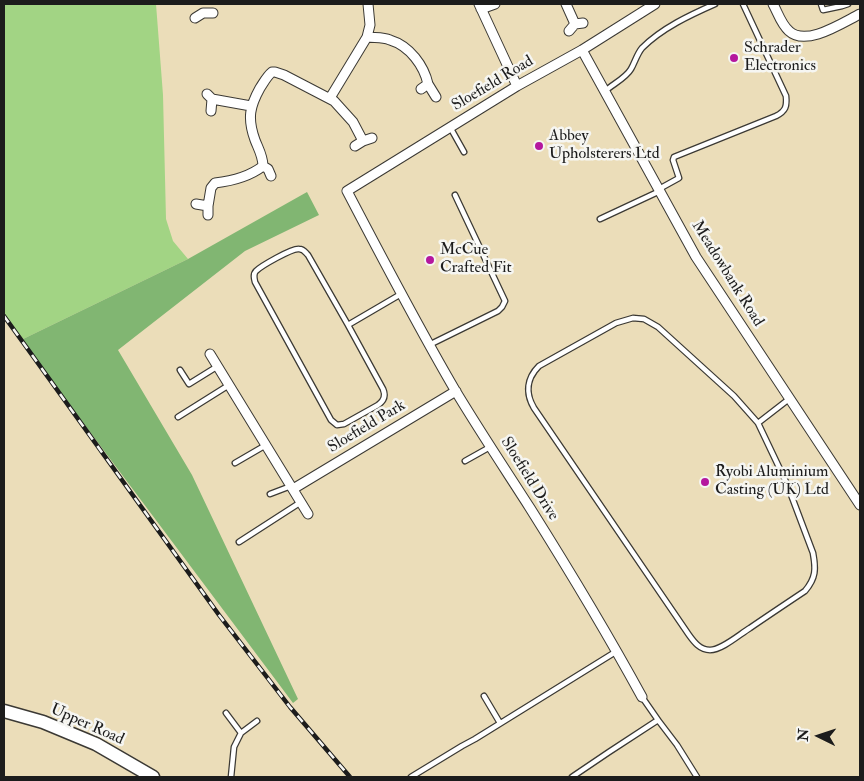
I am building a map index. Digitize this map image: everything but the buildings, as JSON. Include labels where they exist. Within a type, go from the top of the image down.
[{"type":"main road","name":"Upper Road","points":[[4,711],[43,722],[96,744],[153,777]]},
{"type":"street","points":[[330,98],[366,38],[370,25],[368,4]]},
{"type":"street","points":[[495,4],[480,6],[517,86]]},
{"type":"street","points":[[566,4],[579,23],[569,31]]},
{"type":"street","name":"Sloefield Road","points":[[347,191],[517,86],[582,50],[655,4]]},
{"type":"street","points":[[774,4],[786,28],[794,35],[804,37],[820,33],[860,14]]},
{"type":"street","points":[[195,18],[206,10]]},
{"type":"street","points":[[366,38],[388,39],[407,50],[415,57],[426,75],[425,86],[436,97]]},
{"type":"street","name":"Meadowbank Road","points":[[582,50],[696,257],[860,505]]},
{"type":"street","points":[[263,166],[262,156],[255,140],[250,113],[251,106],[265,80],[272,72],[284,75],[330,98],[338,105],[368,139],[355,146]]},
{"type":"street","points":[[211,111],[210,96],[251,106]]},
{"type":"street","points":[[263,166],[268,169],[271,176]]},
{"type":"street","points":[[196,204],[208,211],[211,188],[215,183],[240,178],[263,166]]},
{"type":"street","name":"Sloefield Drive","points":[[347,191],[429,346],[490,447],[531,509],[617,651],[642,697]]},
{"type":"street","points":[[210,354],[308,514]]},
{"type":"street","name":"Sloefield Park","points":[[292,487],[456,391]]},
{"type":"lane","points":[[605,91],[630,71],[640,51],[648,43],[686,17],[715,4]]},
{"type":"lane","points":[[600,219],[679,178],[673,161],[674,156],[776,116],[784,111],[786,96],[743,4]]},
{"type":"lane","points":[[821,4],[823,10],[848,4]]},
{"type":"lane","points":[[450,127],[464,152]]},
{"type":"lane","points":[[429,346],[498,311],[504,306],[505,302],[455,195]]},
{"type":"lane","points":[[292,250],[304,250],[348,325],[383,389],[384,397],[378,405],[344,424],[337,425],[330,420],[254,279],[255,272],[292,250]]},
{"type":"lane","points":[[348,325],[401,294]]},
{"type":"lane","points":[[641,318],[658,327],[734,396],[758,423],[786,484],[813,553],[815,561],[814,576],[805,591],[722,646],[714,650],[704,650],[697,645],[684,629],[534,408],[528,393],[529,381],[542,364],[621,321],[641,318]]},
{"type":"lane","points":[[180,370],[188,384],[218,366]]},
{"type":"lane","points":[[178,417],[229,385]]},
{"type":"lane","points":[[758,423],[789,399]]},
{"type":"lane","points":[[235,463],[266,445]]},
{"type":"lane","points":[[465,461],[490,447]]},
{"type":"lane","points":[[270,494],[292,487]]},
{"type":"lane","points":[[239,542],[301,502]]},
{"type":"lane","points":[[411,777],[617,651]]},
{"type":"lane","points":[[484,696],[500,723]]},
{"type":"lane","name":"Sloefield Drive","points":[[642,697],[677,745],[697,777]]},
{"type":"lane","points":[[226,713],[241,733]]},
{"type":"lane","points":[[572,777],[658,720]]},
{"type":"lane","points":[[231,777],[234,747],[241,733],[257,721]]},
{"type":"green space","points":[[4,4],[156,4],[163,95],[166,219],[173,241],[188,259],[21,340],[4,316]]},
{"type":"green space","points":[[307,192],[319,215],[245,251],[118,350],[192,475],[298,699],[293,703],[21,340],[188,259]]},
{"type":"railway","points":[[4,316],[219,615],[290,707],[350,777]]},
{"type":"place","name":"Schrader Electronics","points":[[734,58]]},
{"type":"place","name":"Abbey Upholsterers Ltd","points":[[539,146]]},
{"type":"place","name":"McCue Crafted Fit","points":[[430,260]]},
{"type":"place","name":"Ryobi Aluminium Casting (UK) Ltd","points":[[705,482]]}]
